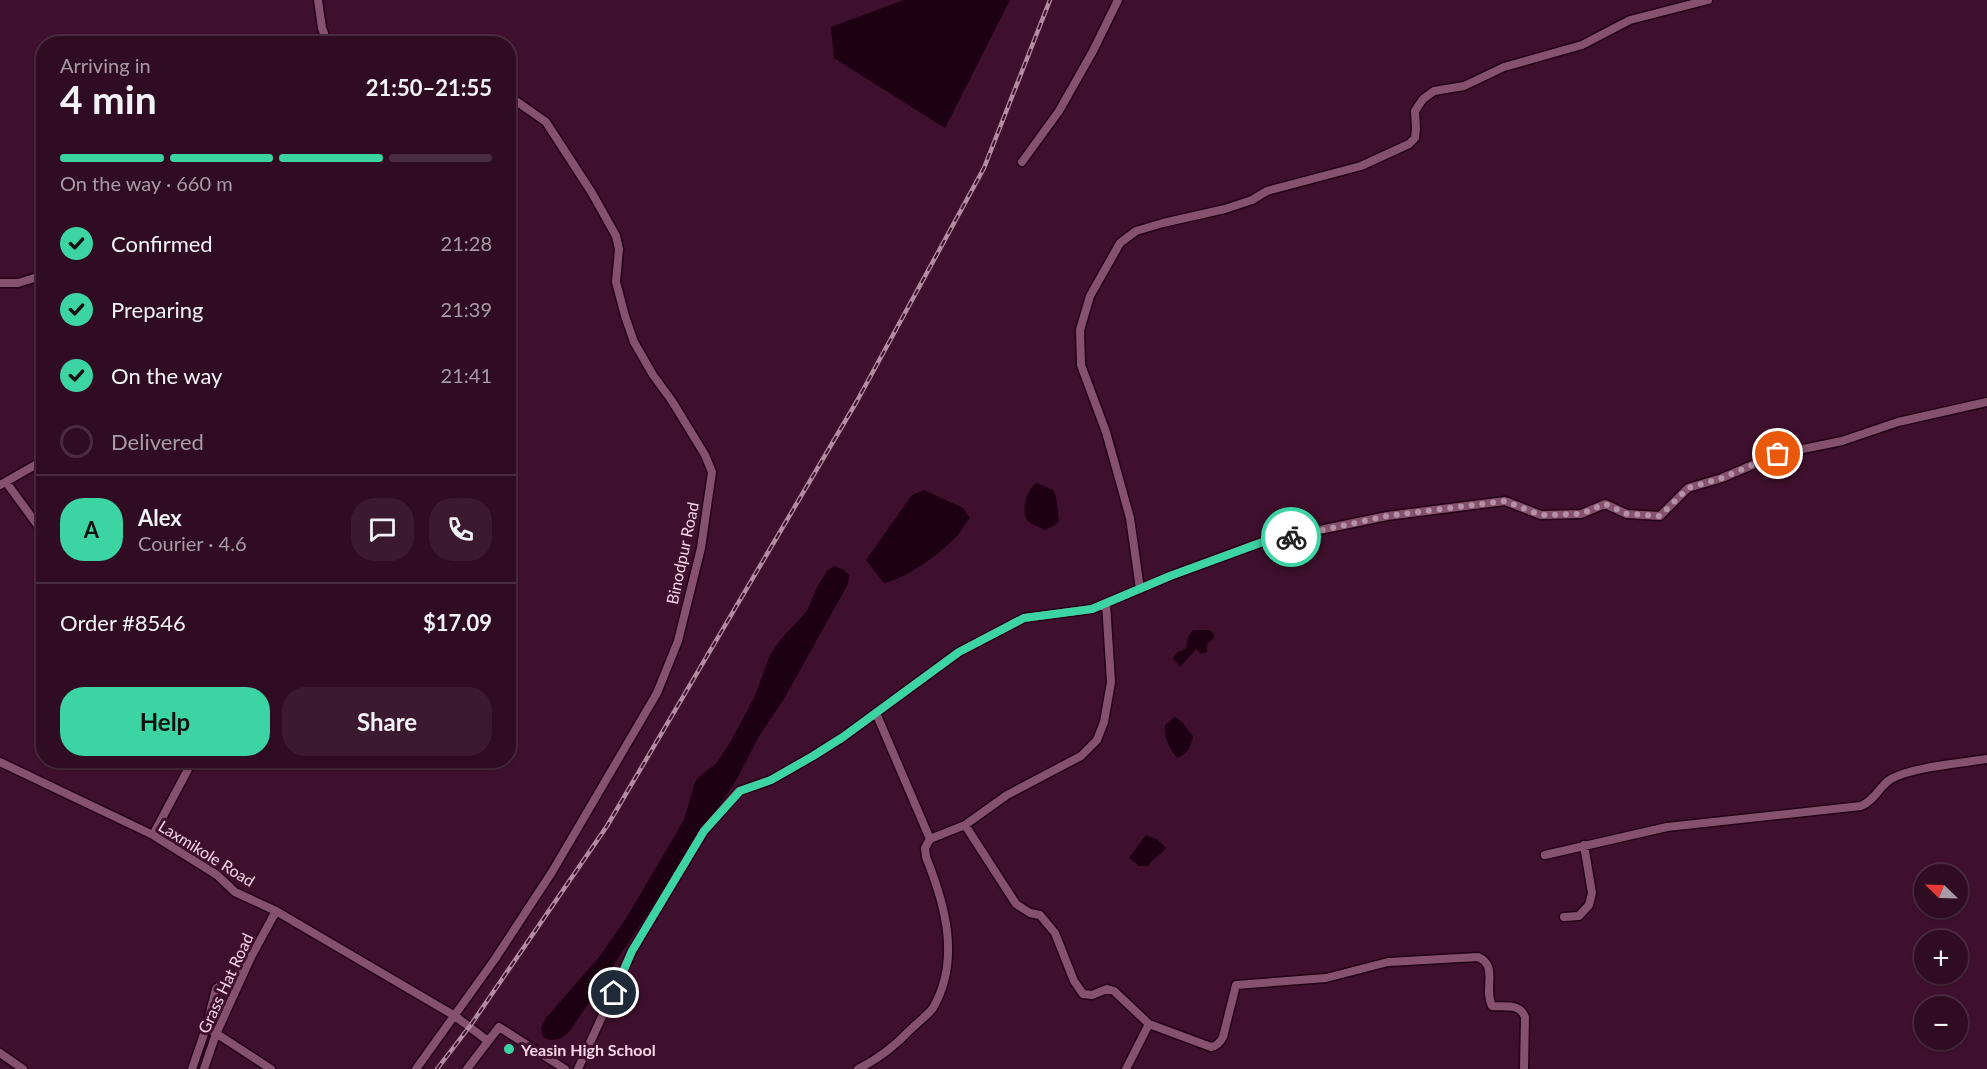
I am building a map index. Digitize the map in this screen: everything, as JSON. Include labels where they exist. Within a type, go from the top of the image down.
[{"type":"street","points":[[318,0],[325,36]]},
{"type":"street","points":[[1022,162],[1059,111],[1093,51],[1118,0]]},
{"type":"street","points":[[1140,589],[1130,518],[1106,432],[1081,365],[1080,330],[1090,296],[1120,243],[1136,231],[1225,209],[1252,200],[1267,191],[1361,166],[1409,144],[1415,138],[1415,111],[1423,99],[1434,91],[1464,86],[1504,67],[1582,45],[1630,20],[1708,0]]},
{"type":"street","name":"Binodpur Road","points":[[455,1016],[552,872],[657,693],[678,641],[701,548],[712,472],[705,454],[634,342],[616,282],[618,243],[592,193],[546,122],[516,101]]},
{"type":"street","points":[[0,283],[18,283],[36,277]]},
{"type":"street","points":[[578,1069],[632,951],[704,831],[740,791],[771,780],[804,761],[843,737],[959,652],[1024,618],[1092,609],[1263,542],[1387,516],[1505,501],[1540,515],[1581,514],[1605,504],[1627,514],[1660,516],[1688,488],[1722,478],[1778,454],[1842,441],[1899,422],[1987,402]]},
{"type":"street","points":[[36,464],[3,483],[36,524]]},
{"type":"street","points":[[858,1069],[894,1046],[931,1010],[943,988],[948,963],[947,923],[926,857],[925,848],[930,839],[965,825],[1007,795],[1081,756],[1097,740],[1104,722],[1111,682],[1106,603]]},
{"type":"street","points":[[876,713],[930,839]]},
{"type":"street","points":[[1545,855],[1667,827],[1861,806],[1870,802],[1889,780],[1905,773],[1987,759]]},
{"type":"street","name":"Laxmikole Road","points":[[0,762],[153,835],[217,875],[236,892],[276,911],[455,1016],[488,1041]]},
{"type":"street","points":[[153,835],[189,768]]},
{"type":"street","points":[[965,825],[1016,904],[1030,913],[1040,915],[1055,933],[1074,981],[1083,994],[1092,995],[1107,989],[1114,991],[1149,1024],[1211,1047],[1221,1042],[1236,985],[1326,978],[1388,962],[1478,957],[1485,960],[1489,967],[1488,994],[1492,1006],[1516,1007],[1523,1012],[1525,1017],[1524,1069]]},
{"type":"street","points":[[1564,917],[1579,916],[1589,905],[1592,893],[1584,845]]},
{"type":"street","name":"Grass Hat Road","points":[[204,1069],[216,1034],[250,957],[276,911]]},
{"type":"street","points":[[192,1069],[216,989],[238,974],[250,957]]},
{"type":"street","points":[[416,1069],[455,1016]]},
{"type":"street","points":[[1126,1069],[1149,1024]]},
{"type":"street","points":[[467,1069],[501,1027],[566,1069]]},
{"type":"street","points":[[206,1028],[271,1069]]},
{"type":"street","points":[[0,1053],[23,1069]]},
{"type":"shaded area","points":[[904,0],[1010,0],[945,128],[834,58],[831,27]]},
{"type":"shaded area","points":[[1037,483],[1053,490],[1056,496],[1059,521],[1045,530],[1028,521],[1025,516],[1028,494],[1033,485]]},
{"type":"shaded area","points":[[924,490],[963,508],[970,518],[956,537],[932,558],[902,577],[884,583],[866,560],[912,495]]},
{"type":"shaded area","points":[[834,566],[849,575],[848,584],[785,697],[759,736],[737,779],[570,1031],[557,1039],[550,1040],[543,1037],[541,1028],[546,1018],[600,956],[627,917],[684,820],[695,782],[716,764],[731,741],[755,696],[770,655],[781,639],[807,611],[818,585],[828,570]]},
{"type":"shaded area","points":[[1193,630],[1208,630],[1213,632],[1214,638],[1207,644],[1207,652],[1201,654],[1196,649],[1180,667],[1173,658],[1178,652],[1186,649],[1188,637]]},
{"type":"shaded area","points":[[1175,717],[1193,736],[1188,750],[1177,758],[1165,735],[1165,725]]},
{"type":"shaded area","points":[[1146,835],[1158,840],[1166,848],[1148,866],[1139,866],[1129,858]]},
{"type":"railway","points":[[437,1069],[470,1026],[607,826],[857,401],[984,168],[1050,0]]},
{"type":"way so far","points":[[1291,537],[1387,516],[1505,501],[1540,515],[1581,514],[1605,504],[1627,514],[1660,516],[1688,488],[1722,478],[1778,454]]},
{"type":"place","name":"Yeasin High School","points":[[509,1049]]},
{"type":"route","points":[[614,993],[632,951],[704,831],[740,791],[771,780],[813,756],[843,737],[959,652],[1024,618],[1092,609],[1170,576],[1263,542],[1291,537]]}]
